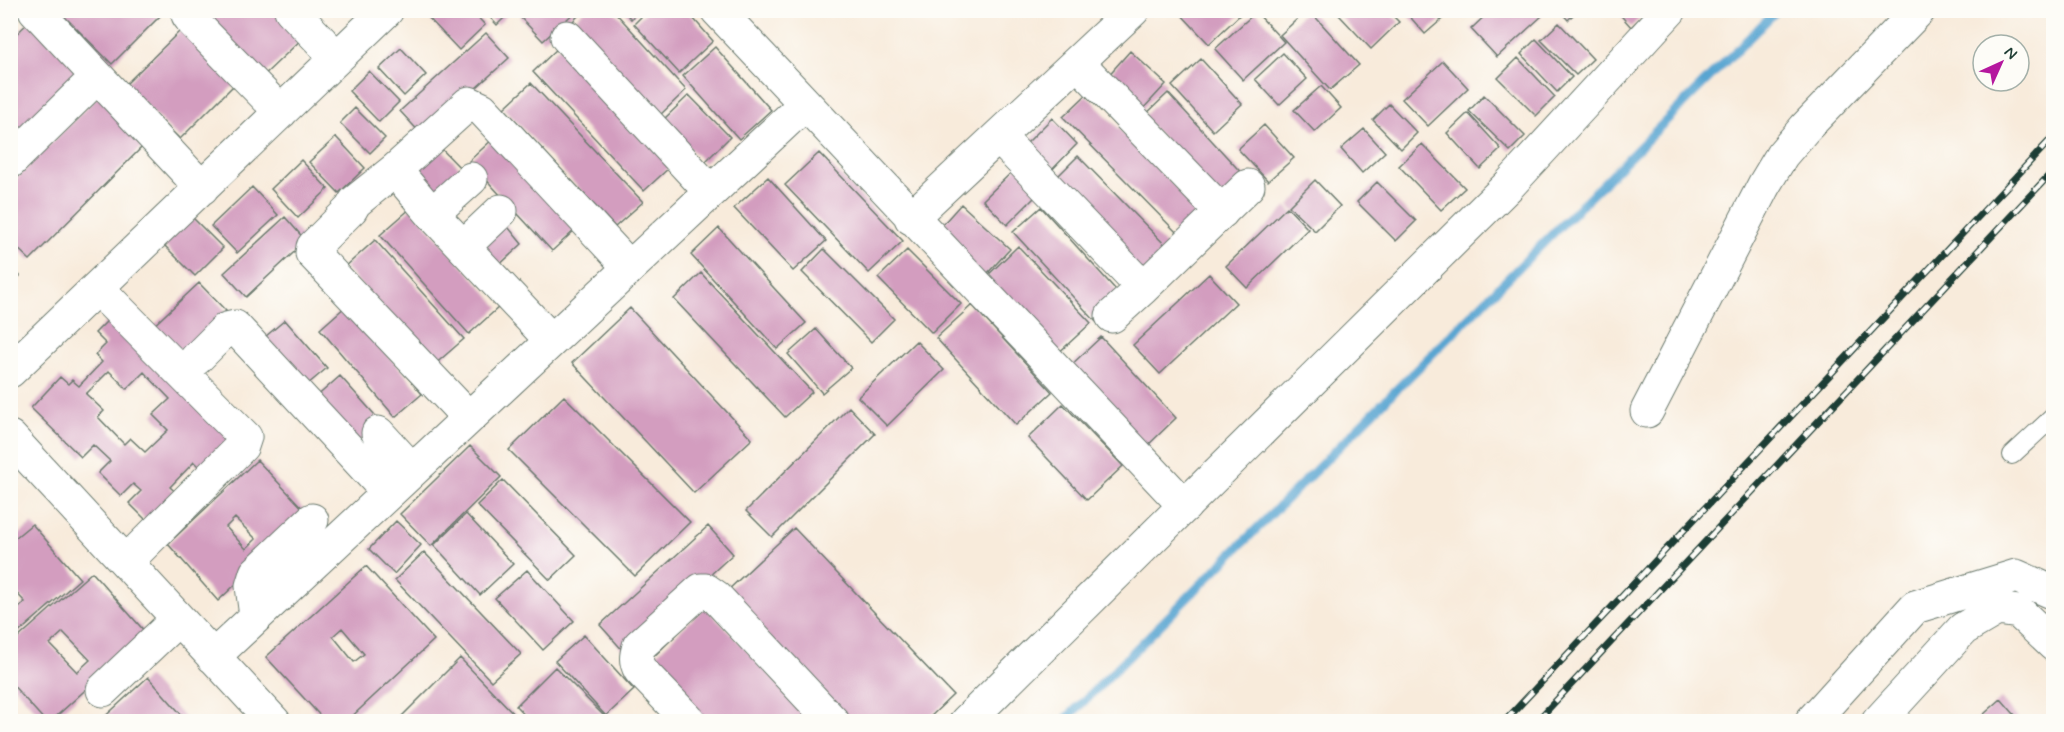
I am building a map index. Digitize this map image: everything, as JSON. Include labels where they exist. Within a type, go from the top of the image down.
[{"type":"street","points":[[35,10],[202,188]]},
{"type":"street","points":[[188,10],[188,15],[193,22],[281,112]]},
{"type":"street","points":[[291,10],[337,58]]},
{"type":"street","points":[[10,371],[387,10]]},
{"type":"street","points":[[717,10],[1185,506]]},
{"type":"street","points":[[911,218],[1133,10]]},
{"type":"street","points":[[966,722],[1509,184],[1670,10]]},
{"type":"street","points":[[1647,411],[1764,185],[1782,155],[1805,128],[1919,10]]},
{"type":"street","points":[[567,37],[710,191]]},
{"type":"street","points":[[1078,63],[1222,212]]},
{"type":"street","points":[[10,162],[98,77]]},
{"type":"street","points":[[468,417],[312,253],[313,247],[351,209],[355,202],[395,170],[469,103],[482,108],[629,267]]},
{"type":"street","points":[[213,657],[805,104]]},
{"type":"street","points":[[999,137],[1143,288]]},
{"type":"street","points":[[395,170],[432,214],[551,339]]},
{"type":"street","points":[[432,214],[471,179]]},
{"type":"street","points":[[1112,316],[1248,186]]},
{"type":"street","points":[[463,247],[501,211]]},
{"type":"street","points":[[97,288],[245,437],[242,446],[129,565]]},
{"type":"street","points":[[196,359],[226,329],[235,327],[400,481]]},
{"type":"street","points":[[378,433],[400,481]]},
{"type":"street","points":[[10,437],[213,657],[261,717]]},
{"type":"street","points":[[129,565],[252,455]]},
{"type":"street","points":[[256,616],[252,586],[256,573],[312,520]]},
{"type":"street","points":[[1811,722],[1915,607],[2016,576],[2054,593]]},
{"type":"street","points":[[690,722],[640,670],[636,663],[636,656],[639,646],[701,590],[706,590],[716,597],[834,722]]},
{"type":"street","points":[[1878,722],[1963,629],[1997,609],[2019,612],[2054,645]]},
{"type":"street","points":[[103,690],[178,619]]},
{"type":"lane","points":[[2012,455],[2054,416]]},
{"type":"building","points":[[58,10],[163,10],[164,12],[112,64]]},
{"type":"building","points":[[202,10],[284,10],[307,34],[259,80]]},
{"type":"building","points":[[426,10],[471,10],[485,25],[459,50],[424,13]]},
{"type":"building","points":[[483,10],[512,10],[497,25]]},
{"type":"building","points":[[527,10],[577,10],[543,41],[520,17]]},
{"type":"building","points":[[584,10],[613,10],[686,90],[658,117],[572,22]]},
{"type":"building","points":[[623,10],[639,10],[631,19]]},
{"type":"building","points":[[648,10],[686,10],[713,41],[679,73],[634,24]]},
{"type":"building","points":[[1180,10],[1245,10],[1209,44],[1179,12]]},
{"type":"building","points":[[1307,10],[1359,65],[1330,90],[1280,35]]},
{"type":"building","points":[[1343,10],[1387,10],[1399,22],[1371,49],[1339,15]]},
{"type":"building","points":[[1404,10],[1445,10],[1448,14],[1425,34]]},
{"type":"building","points":[[1491,10],[1537,10],[1542,16],[1497,57],[1471,29]]},
{"type":"building","points":[[1559,10],[1578,10],[1568,20]]},
{"type":"building","points":[[1616,10],[1648,10],[1631,27]]},
{"type":"building","points":[[1256,12],[1284,42],[1243,80],[1215,49]]},
{"type":"building","points":[[29,22],[80,72],[10,142],[10,40]]},
{"type":"building","points":[[1559,23],[1593,59],[1576,75],[1541,40]]},
{"type":"building","points":[[181,30],[235,84],[180,139],[125,85]]},
{"type":"building","points":[[486,33],[509,58],[423,136],[400,111]]},
{"type":"building","points":[[1536,39],[1572,77],[1557,92],[1521,54]]},
{"type":"building","points":[[560,46],[671,166],[644,191],[533,72]]},
{"type":"building","points":[[715,47],[771,110],[739,139],[683,76]]},
{"type":"building","points":[[401,48],[426,75],[404,96],[379,69]]},
{"type":"building","points":[[1130,51],[1166,84],[1141,111],[1106,78]]},
{"type":"building","points":[[1283,53],[1307,79],[1279,105],[1255,79]]},
{"type":"building","points":[[1518,58],[1555,97],[1536,116],[1498,78]]},
{"type":"building","points":[[1201,59],[1242,104],[1213,131],[1172,86]]},
{"type":"building","points":[[1443,61],[1468,88],[1428,126],[1402,99]]},
{"type":"building","points":[[369,71],[399,102],[379,122],[349,91]]},
{"type":"building","points":[[531,83],[643,202],[615,227],[504,108]]},
{"type":"building","points":[[1321,86],[1341,108],[1315,132],[1294,110]]},
{"type":"building","points":[[101,93],[149,140],[30,260],[10,241],[10,185]]},
{"type":"building","points":[[1168,93],[1247,179],[1224,203],[1143,117]]},
{"type":"building","points":[[689,95],[730,137],[704,163],[663,120]]},
{"type":"building","points":[[1086,95],[1204,216],[1182,238],[1063,117]]},
{"type":"building","points":[[1484,95],[1525,136],[1510,151],[1469,111]]},
{"type":"building","points":[[1389,104],[1417,133],[1401,149],[1373,120]]},
{"type":"building","points":[[355,108],[385,138],[370,153],[340,123]]},
{"type":"building","points":[[1468,113],[1501,149],[1480,169],[1447,133]]},
{"type":"building","points":[[1052,118],[1077,144],[1047,175],[1021,149]]},
{"type":"building","points":[[1264,125],[1294,158],[1268,181],[1238,149]]},
{"type":"building","points":[[1364,129],[1385,152],[1362,173],[1341,149]]},
{"type":"building","points":[[336,137],[365,168],[339,193],[309,162]]},
{"type":"building","points":[[495,137],[577,228],[552,251],[469,161]]},
{"type":"building","points":[[432,139],[465,173],[439,199],[406,165]]},
{"type":"building","points":[[1422,144],[1465,188],[1441,210],[1399,166]]},
{"type":"building","points":[[819,153],[903,241],[869,273],[785,185]]},
{"type":"building","points":[[1078,156],[1172,252],[1146,278],[1052,182]]},
{"type":"building","points":[[301,160],[328,189],[298,218],[271,189]]},
{"type":"building","points":[[1019,165],[1042,190],[1007,225],[983,200]]},
{"type":"building","points":[[768,177],[826,241],[793,271],[734,208]]},
{"type":"building","points":[[1315,180],[1340,206],[1315,231],[1289,206]]},
{"type":"building","points":[[1377,182],[1416,221],[1396,241],[1357,202]]},
{"type":"building","points":[[252,187],[278,215],[237,253],[211,226]]},
{"type":"building","points":[[961,204],[1010,249],[984,277],[935,233]]},
{"type":"building","points":[[1041,207],[1125,300],[1098,324],[1013,232]]},
{"type":"building","points":[[1287,207],[1308,229],[1247,288],[1226,266]]},
{"type":"building","points":[[411,208],[499,307],[469,334],[380,235]]},
{"type":"building","points":[[499,216],[522,244],[495,269],[472,243]]},
{"type":"building","points":[[192,217],[223,248],[195,276],[164,245]]},
{"type":"building","points":[[285,217],[306,241],[246,297],[224,273]]},
{"type":"building","points":[[719,228],[806,323],[777,349],[691,255]]},
{"type":"building","points":[[375,240],[464,339],[433,366],[345,267]]},
{"type":"building","points":[[1018,246],[1091,323],[1055,356],[983,280]]},
{"type":"building","points":[[824,249],[894,319],[871,342],[802,272]]},
{"type":"building","points":[[907,250],[961,304],[932,333],[878,278]]},
{"type":"building","points":[[10,266],[20,276],[10,284]]},
{"type":"building","points":[[701,273],[812,392],[785,417],[674,299]]},
{"type":"building","points":[[1209,274],[1236,303],[1160,374],[1133,345]]},
{"type":"building","points":[[199,283],[226,311],[176,359],[149,330]]},
{"type":"building","points":[[972,305],[1052,392],[1016,425],[936,338]]},
{"type":"building","points":[[346,306],[422,394],[395,417],[320,329]]},
{"type":"building","points":[[630,308],[752,439],[694,493],[572,363]]},
{"type":"building","points":[[109,319],[238,439],[205,473],[194,462],[170,487],[182,498],[153,527],[129,503],[141,491],[133,484],[121,496],[98,473],[110,461],[93,445],[81,457],[31,408],[60,377],[68,384],[72,380],[79,386],[102,362],[95,355],[106,344],[95,333]],"holes":[[[109,371],[127,389],[144,372],[170,399],[153,415],[168,430],[145,452],[130,438],[124,444],[98,417],[104,411],[86,394]]]},
{"type":"building","points":[[285,320],[327,368],[301,390],[259,342]]},
{"type":"building","points":[[816,329],[851,368],[822,393],[788,354]]},
{"type":"building","points":[[1101,337],[1176,418],[1145,448],[1069,367]]},
{"type":"building","points":[[916,341],[944,370],[887,426],[858,397]]},
{"type":"building","points":[[340,376],[383,424],[358,447],[314,399]]},
{"type":"building","points":[[564,396],[690,522],[635,576],[509,450]]},
{"type":"building","points":[[1063,404],[1123,466],[1087,500],[1028,438]]},
{"type":"building","points":[[849,407],[875,434],[772,537],[746,511]]},
{"type":"building","points":[[470,446],[501,477],[431,546],[400,514]]},
{"type":"building","points":[[257,460],[309,515],[218,601],[168,544]],"holes":[[[235,518],[256,539],[246,549],[226,527]]]},
{"type":"building","points":[[503,480],[576,555],[550,580],[477,505]]},
{"type":"building","points":[[466,514],[513,564],[480,595],[434,545]]},
{"type":"building","points":[[396,521],[421,545],[394,574],[369,549]]},
{"type":"building","points":[[32,524],[80,579],[10,640],[10,602],[17,610],[25,602],[10,586],[10,542]]},
{"type":"building","points":[[708,526],[733,554],[625,653],[600,625]]},
{"type":"building","points":[[794,528],[953,695],[925,722],[849,722],[726,592]]},
{"type":"building","points":[[424,552],[521,654],[491,681],[395,580]]},
{"type":"building","points":[[366,566],[434,640],[346,722],[326,722],[266,657]],"holes":[[[342,628],[364,654],[354,662],[333,636]]]},
{"type":"building","points":[[527,570],[574,621],[543,650],[495,598]]},
{"type":"building","points":[[92,572],[147,634],[50,722],[46,722],[10,682],[10,645]],"holes":[[[63,632],[90,660],[77,672],[50,644]]]},
{"type":"building","points":[[705,607],[816,722],[701,722],[646,664]]},
{"type":"building","points":[[584,635],[634,690],[606,716],[555,661]]},
{"type":"building","points":[[460,658],[522,722],[396,722]]},
{"type":"building","points":[[555,667],[610,722],[531,722],[516,706]]},
{"type":"building","points":[[148,677],[188,722],[99,722]]},
{"type":"building","points":[[2001,699],[2021,722],[1975,722]]},
{"type":"waterway","points":[[1063,722],[1777,10]]},
{"type":"railway","points":[[1504,722],[2054,136]]},
{"type":"railway","points":[[1536,722],[2054,170]]}]
